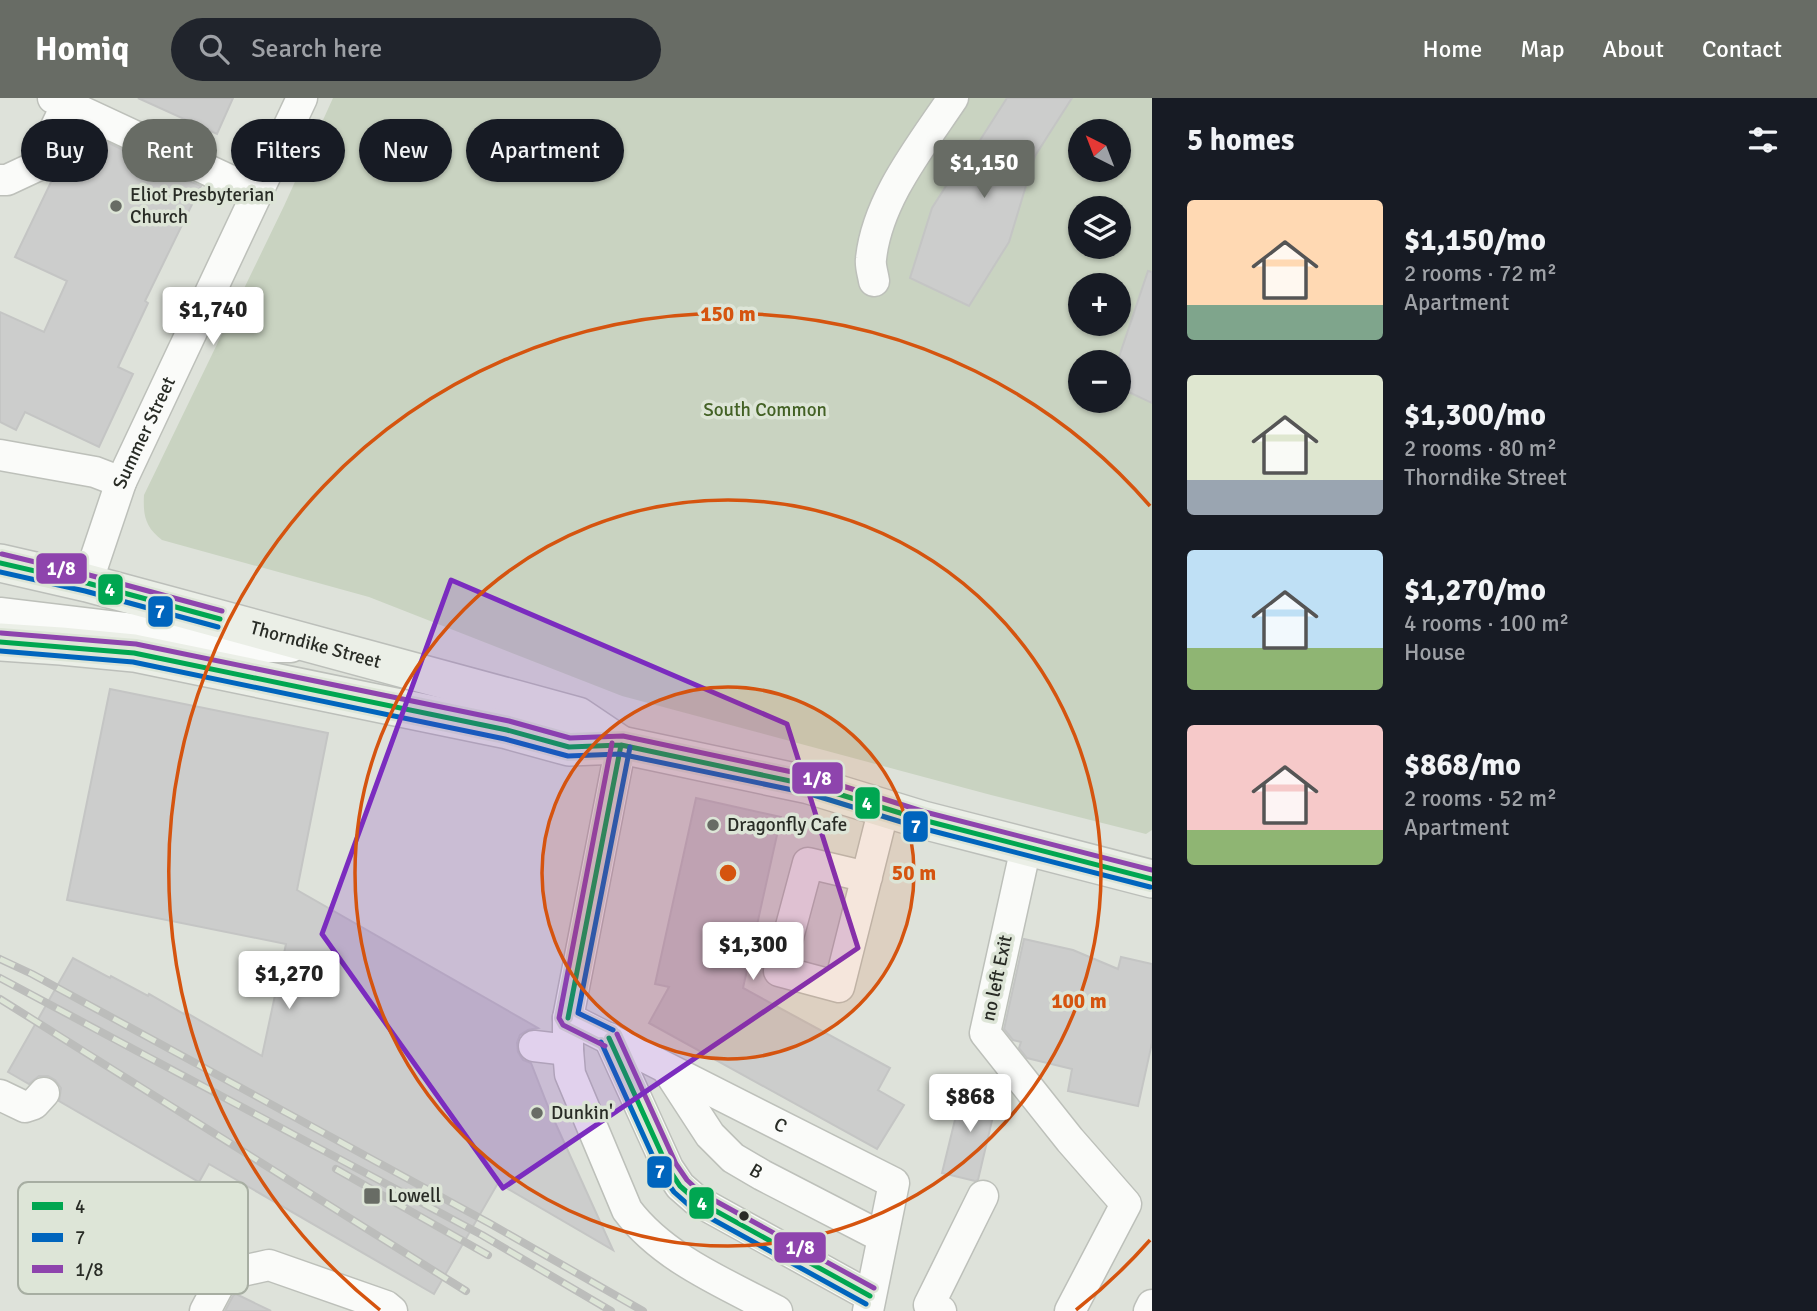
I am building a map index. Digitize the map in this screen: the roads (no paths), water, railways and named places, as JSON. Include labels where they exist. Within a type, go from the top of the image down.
[{"type":"main road","name":"Thorndike Street","points":[[0,563],[87,583],[578,716],[621,745]]},
{"type":"main road","name":"Thorndike Street","points":[[0,642],[134,653],[507,730],[569,747],[621,745],[809,785],[884,808],[1023,859],[1152,879]]},
{"type":"street","name":"Summer Street","points":[[87,583],[121,482],[302,98]]},
{"type":"street","points":[[874,281],[870,262],[877,232],[892,195],[953,98]]},
{"type":"street","points":[[0,180],[7,180],[37,166],[52,138],[60,101],[257,192]]},
{"type":"street","points":[[0,455],[95,472],[121,482]]},
{"type":"street","points":[[0,613],[133,629],[244,647],[327,648]]},
{"type":"street","points":[[244,647],[321,692]]},
{"type":"street","points":[[621,745],[568,1018],[570,1074],[627,1210],[640,1228],[665,1248],[696,1267],[777,1311]]},
{"type":"street","points":[[867,877],[884,808]]},
{"type":"street","name":"no left Exit","points":[[1023,859],[985,1033],[1070,1140],[1126,1203],[1070,1311]]},
{"type":"street","name":"C","points":[[568,1018],[894,1183],[882,1237]]},
{"type":"street","points":[[609,1038],[668,1168],[680,1186],[696,1200],[869,1303],[882,1237]]},
{"type":"street","points":[[534,1046],[568,1050]]},
{"type":"street","name":"B","points":[[665,1068],[710,1135],[733,1158],[882,1237]]},
{"type":"street","points":[[941,1311],[929,1305],[983,1196]]},
{"type":"street","points":[[248,1270],[269,1265],[386,1306],[392,1311]]},
{"type":"street","points":[[205,1311],[214,1294]]},
{"type":"street","points":[[1149,1311],[1152,1305]]},
{"type":"railway","points":[[0,959],[489,1223],[643,1311]]},
{"type":"railway","points":[[0,978],[482,1235],[611,1311]]},
{"type":"railway","points":[[0,999],[466,1291]]},
{"type":"railway","points":[[336,1169],[488,1255]]},
{"type":"place","name":"Eliot Presbyterian Church","points":[[116,206]]},
{"type":"place","name":"Dragonfly Cafe","points":[[713,825]]},
{"type":"place","name":"Dunkin'","points":[[537,1113]]},
{"type":"place","name":"Lowell","points":[[372,1196]]},
{"type":"park label","name":"South Common","points":[[765,410]]}]
